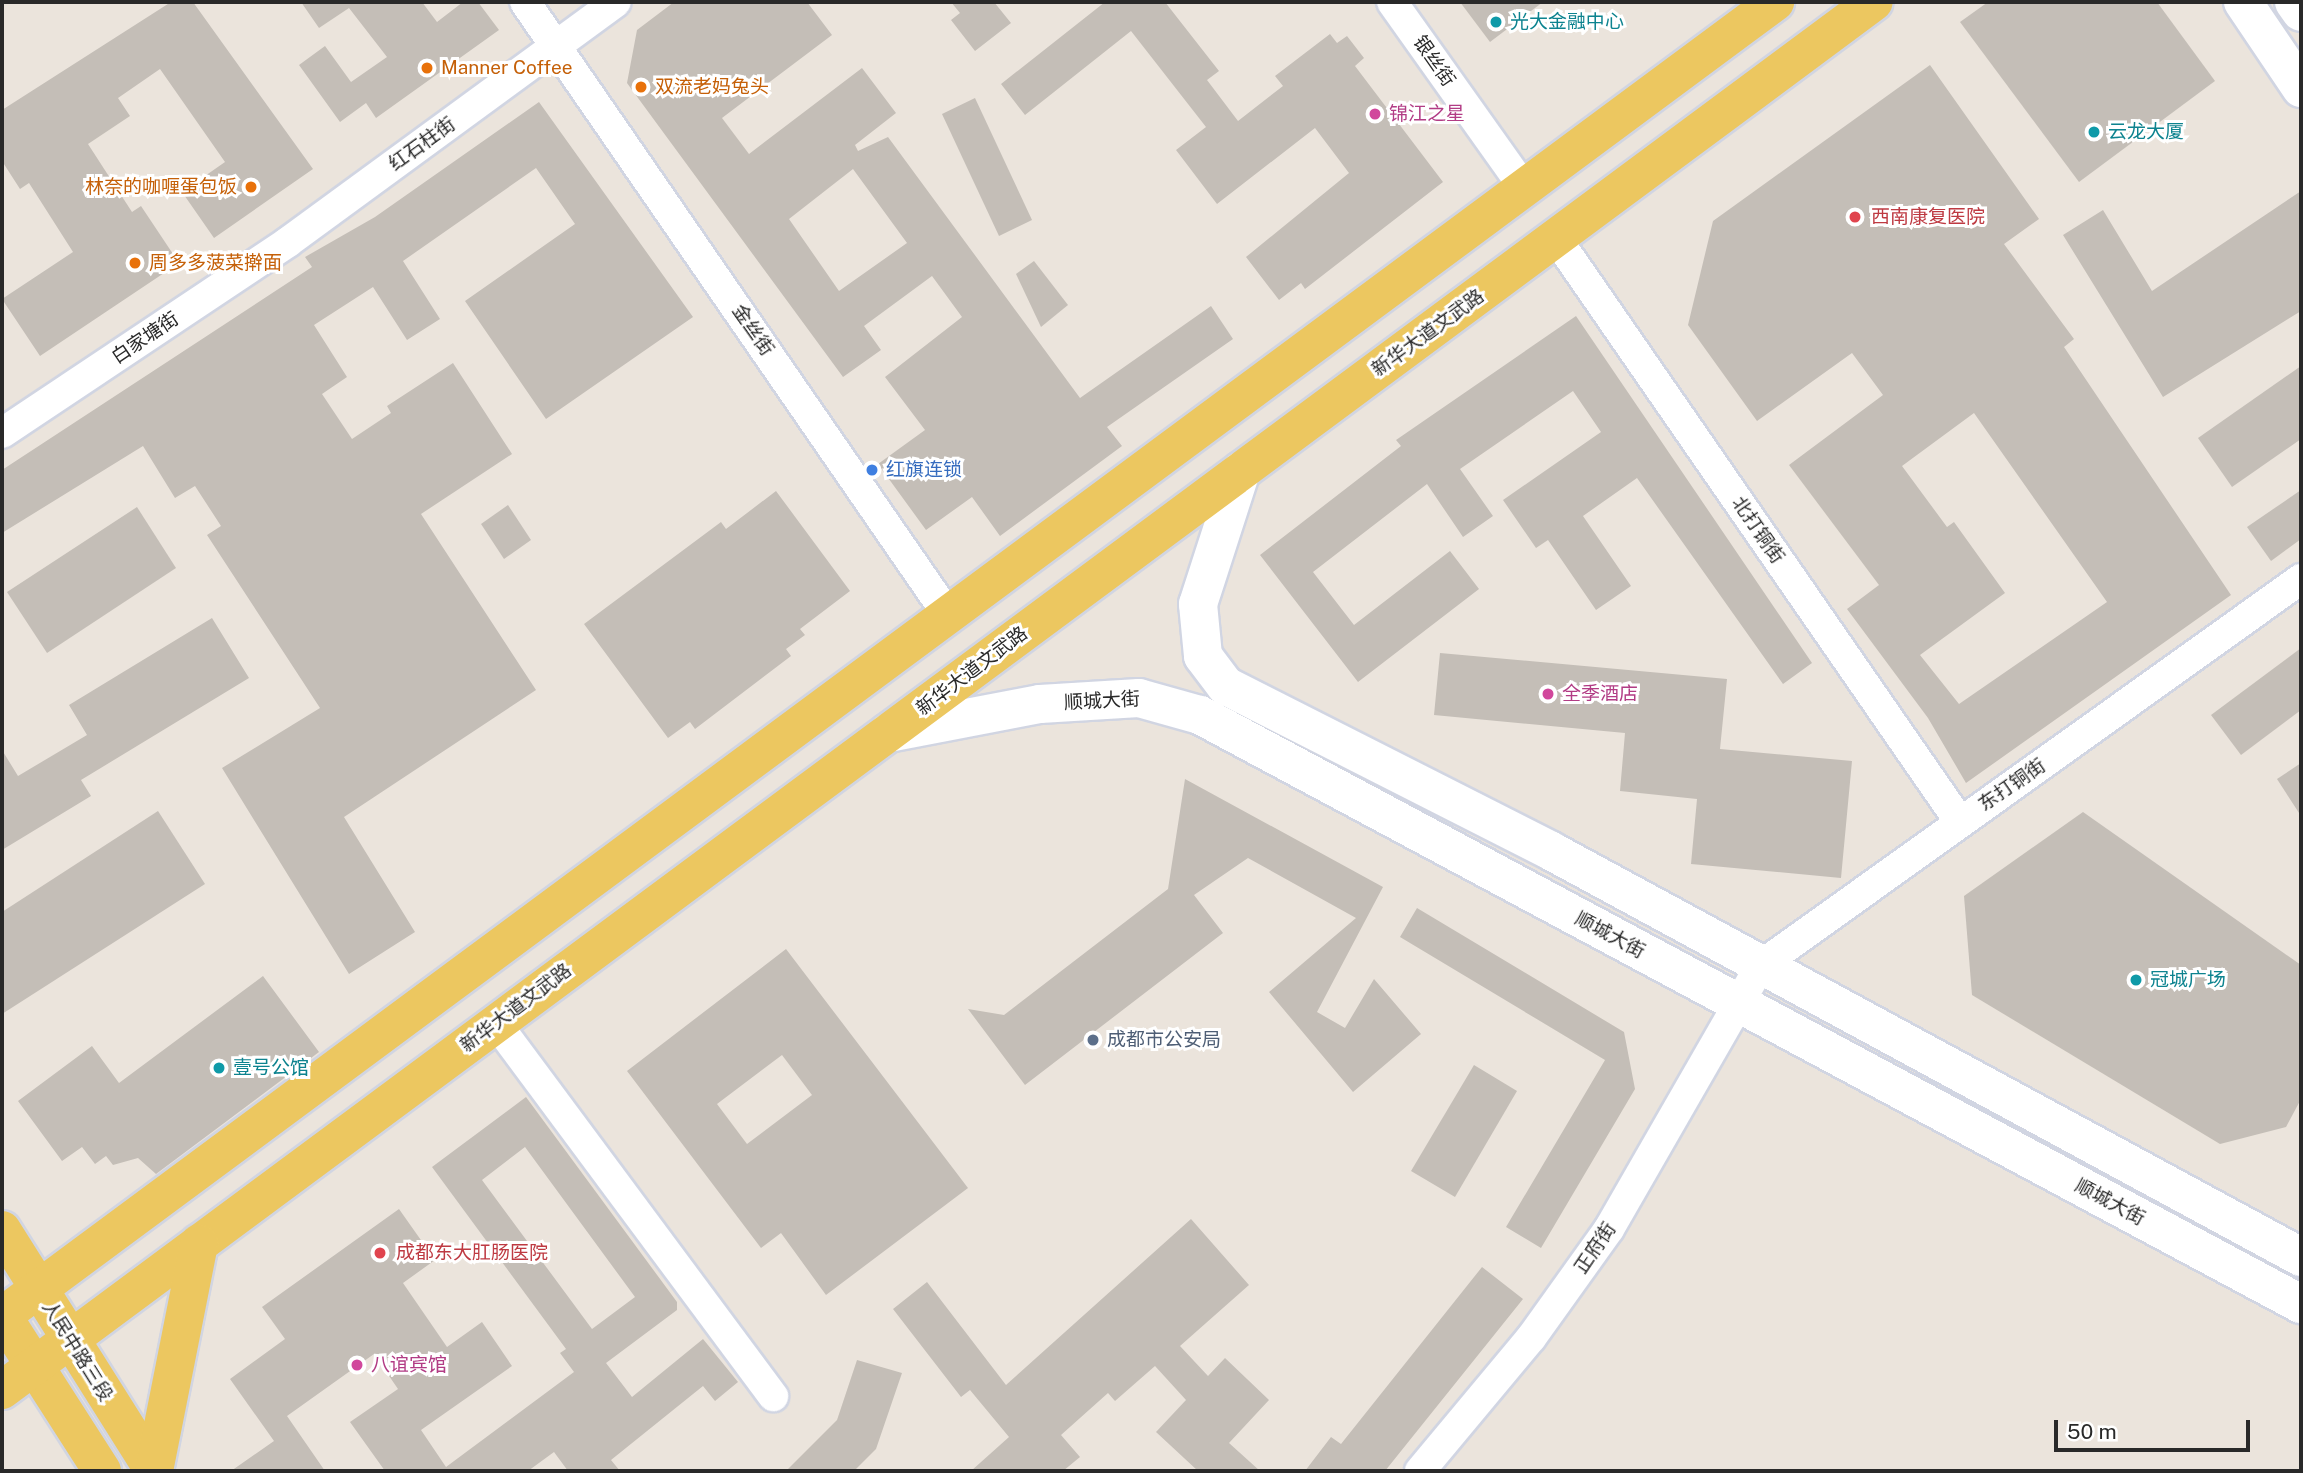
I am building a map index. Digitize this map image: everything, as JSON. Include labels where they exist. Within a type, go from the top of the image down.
[{"type":"main road","points":[[102,1471],[2,1315],[1775,2]]},
{"type":"main road","name":"新华大道文武路","points":[[2,1390],[1874,2]]},
{"type":"main road","points":[[2243,2],[2301,88]]},
{"type":"main road","points":[[2294,2],[2301,12]]},
{"type":"main road","points":[[1241,471],[1198,604],[1198,635],[1211,672],[1226,686],[1760,966],[2301,1256]]},
{"type":"main road","name":"顺城大街","points":[[888,733],[1040,704],[1163,700],[2301,1304]]},
{"type":"main road","name":"人民中路三段","points":[[2,1230],[154,1471]]},
{"type":"main road","points":[[154,1471],[199,1243]]},
{"type":"street","name":"金丝街","points":[[525,2],[948,615]]},
{"type":"street","name":"红石柱街","points":[[288,242],[557,47],[614,2]]},
{"type":"street","name":"银丝街","points":[[1392,2],[1524,188]]},
{"type":"street","name":"北打铜街","points":[[1556,238],[1960,822]]},
{"type":"street","name":"白家塘街","points":[[2,433],[288,242]]},
{"type":"street","name":"东打铜街","points":[[1740,1005],[1760,966],[2301,579]]},
{"type":"street","name":"正府街","points":[[1420,1471],[1581,1269],[1740,1005]]},
{"type":"street","points":[[496,1023],[773,1396]]},
{"type":"building","points":[[171,2],[193,2],[313,169],[214,238],[182,192],[225,162],[160,69],[118,98],[130,116],[88,144],[132,212],[141,206],[179,263],[40,356],[2,299],[73,252],[29,183],[20,189],[2,161],[2,110]]},
{"type":"building","points":[[301,2],[422,2],[437,22],[463,2],[478,2],[499,30],[376,118],[366,103],[340,122],[299,65],[325,46],[351,82],[387,57],[349,8],[319,28]]},
{"type":"building","points":[[674,2],[807,2],[832,35],[722,118],[749,154],[862,68],[896,113],[855,145],[858,151],[888,137],[1080,398],[1211,306],[1233,339],[1107,427],[1122,446],[1000,536],[972,497],[926,530],[878,464],[925,430],[885,377],[962,317],[932,276],[864,326],[881,350],[843,377],[627,83],[637,30]],"holes":[[[853,169],[907,243],[839,291],[789,219]]]},
{"type":"building","points":[[951,2],[994,2],[1011,23],[975,51],[951,20],[960,13]]},
{"type":"building","points":[[1105,2],[1165,2],[1219,71],[1207,80],[1238,121],[1283,86],[1275,76],[1330,34],[1337,43],[1347,36],[1364,58],[1355,66],[1443,182],[1305,289],[1301,283],[1279,300],[1246,257],[1349,173],[1315,128],[1217,204],[1176,150],[1206,127],[1131,31],[1025,115],[1001,84]]},
{"type":"building","name":"光大金融中心","points":[[1460,2],[1543,2],[1490,42]]},
{"type":"building","name":"云龙大厦","points":[[1988,2],[2157,2],[2215,81],[2079,182],[1960,22]]},
{"type":"building","points":[[1930,65],[2039,219],[2004,244],[2074,339],[2064,347],[2231,595],[1966,783],[1928,718],[1847,609],[1879,585],[1789,465],[1883,395],[1852,353],[1757,421],[1688,325],[1713,221]],"holes":[[[1974,413],[2107,602],[1959,704],[1920,655],[2005,593],[1954,522],[1947,527],[1902,466]]]},
{"type":"building","points":[[975,98],[1032,220],[999,236],[942,114]]},
{"type":"building","points":[[539,102],[693,317],[546,419],[465,301],[575,224],[536,168],[403,261],[440,319],[407,340],[373,287],[314,325],[347,377],[322,394],[352,439],[391,413],[387,406],[453,363],[512,454],[421,514],[536,690],[344,817],[415,932],[349,974],[222,768],[320,708],[207,535],[221,526],[195,486],[175,498],[143,446],[2,533],[2,470],[312,267],[305,257],[375,217]]},
{"type":"building","points":[[2301,191],[2301,311],[2163,397],[2063,235],[2103,210],[2152,291]]},
{"type":"building","points":[[1034,261],[1068,305],[1041,327],[1016,274]]},
{"type":"building","points":[[1576,316],[1812,663],[1783,684],[1637,478],[1583,516],[1631,586],[1596,610],[1548,540],[1536,548],[1503,500],[1601,432],[1573,391],[1460,469],[1493,516],[1463,537],[1427,484],[1313,572],[1354,625],[1450,551],[1479,589],[1358,682],[1260,555],[1401,446],[1396,440]]},
{"type":"building","points":[[2301,366],[2301,439],[2232,487],[2198,438]]},
{"type":"building","points":[[2301,490],[2301,539],[2271,561],[2247,527]]},
{"type":"building","points":[[776,491],[850,591],[800,629],[805,635],[786,649],[791,656],[695,729],[690,722],[668,738],[584,624],[721,522],[726,529]]},
{"type":"building","points":[[508,505],[531,540],[504,559],[481,524]]},
{"type":"building","points":[[137,507],[176,568],[47,653],[7,592]]},
{"type":"building","points":[[212,618],[249,678],[81,780],[91,796],[2,850],[2,750],[18,776],[87,735],[69,705]]},
{"type":"building","points":[[2301,648],[2301,710],[2241,755],[2211,715]]},
{"type":"building","points":[[1440,653],[1727,679],[1720,749],[1852,761],[1841,878],[1691,864],[1697,799],[1620,791],[1625,733],[1434,715]]},
{"type":"building","points":[[2301,763],[2301,816],[2277,779]]},
{"type":"building","points":[[1185,779],[1383,887],[1317,1012],[1345,1028],[1374,979],[1421,1034],[1353,1092],[1269,992],[1356,918],[1248,858],[1194,895],[1223,933],[1025,1085],[968,1009],[1004,1015],[1168,889]]},
{"type":"building","points":[[158,811],[205,884],[2,1014],[2,912]]},
{"type":"building","name":"冠城广场","points":[[2083,812],[2301,965],[2301,1099],[2286,1127],[2220,1144],[1972,995],[1964,896]]},
{"type":"building","points":[[1417,908],[1624,1032],[1635,1089],[1541,1248],[1506,1227],[1605,1060],[1400,937]]},
{"type":"building","points":[[786,949],[968,1188],[826,1295],[781,1233],[761,1248],[627,1071]],"holes":[[[782,1055],[812,1095],[747,1144],[717,1104]]]},
{"type":"building","name":"壹号公馆","points":[[263,976],[319,1052],[156,1174],[138,1158],[113,1165],[106,1156],[95,1164],[82,1147],[62,1161],[18,1101],[92,1046],[119,1083]]},
{"type":"building","points":[[1474,1065],[1517,1091],[1455,1197],[1411,1171]]},
{"type":"building","points":[[526,1097],[677,1302],[677,1310],[606,1363],[632,1397],[703,1339],[738,1382],[715,1401],[703,1386],[611,1460],[620,1471],[568,1471],[554,1452],[528,1471],[385,1471],[350,1422],[398,1389],[374,1354],[287,1416],[325,1471],[231,1471],[274,1441],[230,1379],[285,1339],[262,1307],[399,1209],[435,1260],[403,1283],[447,1347],[482,1322],[512,1366],[421,1430],[446,1467],[574,1372],[560,1353],[566,1349],[432,1167]],"holes":[[[525,1147],[635,1297],[592,1329],[482,1180]]]},
{"type":"building","points":[[1191,1219],[1249,1285],[1180,1346],[1208,1376],[1225,1358],[1269,1400],[1229,1443],[1260,1471],[1198,1471],[1156,1432],[1186,1400],[1155,1366],[1115,1401],[1108,1393],[1061,1435],[1080,1457],[1063,1471],[971,1471],[1009,1437],[970,1390],[961,1397],[893,1309],[927,1282],[1006,1385]]},
{"type":"building","points":[[1482,1267],[1523,1299],[1385,1471],[1305,1471],[1331,1437],[1341,1444]]},
{"type":"building","points":[[857,1360],[902,1373],[876,1449],[854,1471],[786,1471],[837,1420]]},
{"type":"place","name":"光大金融中心","points":[[1496,22]]},
{"type":"place","name":"Manner Coffee","points":[[427,68]]},
{"type":"place","name":"双流老妈兔头","points":[[641,87]]},
{"type":"place","name":"锦江之星","points":[[1375,114]]},
{"type":"place","name":"云龙大厦","points":[[2094,132]]},
{"type":"place","name":"林奈的咖喱蛋包饭","points":[[251,187]]},
{"type":"place","name":"西南康复医院","points":[[1855,217]]},
{"type":"place","name":"周多多菠菜擀面","points":[[135,263]]},
{"type":"place","name":"红旗连锁","points":[[872,470]]},
{"type":"place","name":"全季酒店","points":[[1548,694]]},
{"type":"place","name":"冠城广场","points":[[2136,980]]},
{"type":"place","name":"成都市公安局","points":[[1093,1040]]},
{"type":"place","name":"壹号公馆","points":[[219,1068]]},
{"type":"place","name":"成都东大肛肠医院","points":[[380,1253]]},
{"type":"place","name":"八谊宾馆","points":[[357,1365]]}]
